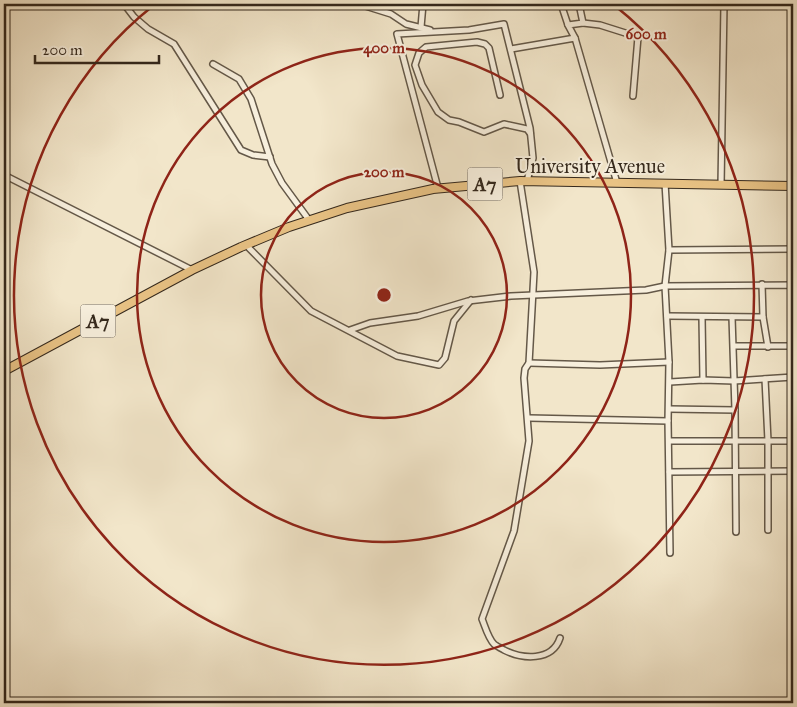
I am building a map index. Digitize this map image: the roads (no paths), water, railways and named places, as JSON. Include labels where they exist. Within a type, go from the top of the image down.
[{"type":"highway","name":"University Avenue","points":[[192,270],[246,245],[309,220],[347,208],[438,188],[523,181],[793,186]]},
{"type":"highway","name":"A7","points":[[4,371],[192,270]]},
{"type":"street","points":[[124,4],[134,17],[148,29],[174,44],[241,150],[253,156],[270,157]]},
{"type":"street","points":[[359,4],[391,14],[406,24],[435,32]]},
{"type":"street","points":[[421,27],[423,4]]},
{"type":"street","points":[[561,4],[568,25],[575,38],[617,183]]},
{"type":"street","points":[[579,4],[583,23]]},
{"type":"street","points":[[721,185],[724,4]]},
{"type":"street","points":[[568,25],[583,23],[600,25],[638,36],[633,96]]},
{"type":"street","points":[[438,188],[397,34],[469,30],[504,24],[530,132],[533,158],[523,181],[534,272],[529,363],[525,369],[524,378],[530,441],[514,531],[482,619],[494,644],[515,656],[533,657],[550,652],[557,647],[560,638]]},
{"type":"street","points":[[511,49],[575,38]]},
{"type":"street","points":[[500,95],[489,48],[485,44],[476,42],[440,45],[426,47],[419,53],[415,65],[422,85],[438,112],[449,120],[484,132],[504,124],[527,129],[530,132]]},
{"type":"street","points":[[213,64],[239,79],[251,99],[270,157],[282,183],[309,220]]},
{"type":"street","points":[[4,175],[192,270]]},
{"type":"street","points":[[666,183],[670,250],[665,286],[670,382],[668,422],[670,553]]},
{"type":"street","points":[[246,245],[311,311],[398,356],[439,365],[445,358],[454,321],[471,300]]},
{"type":"street","points":[[670,250],[793,249]]},
{"type":"street","points":[[762,284],[763,317],[768,347]]},
{"type":"street","points":[[350,330],[370,323],[418,316],[471,300],[646,290],[665,286],[793,285]]},
{"type":"street","points":[[667,316],[763,317]]},
{"type":"street","points":[[702,317],[704,380]]},
{"type":"street","points":[[732,317],[736,532]]},
{"type":"street","points":[[734,346],[793,346]]},
{"type":"street","points":[[529,363],[600,365],[669,362]]},
{"type":"street","points":[[670,382],[734,381],[793,377]]},
{"type":"street","points":[[765,379],[768,441],[768,530]]},
{"type":"street","points":[[669,409],[735,410]]},
{"type":"street","points":[[529,418],[668,422]]},
{"type":"street","points":[[669,442],[793,441]]},
{"type":"street","points":[[669,472],[793,471]]}]
